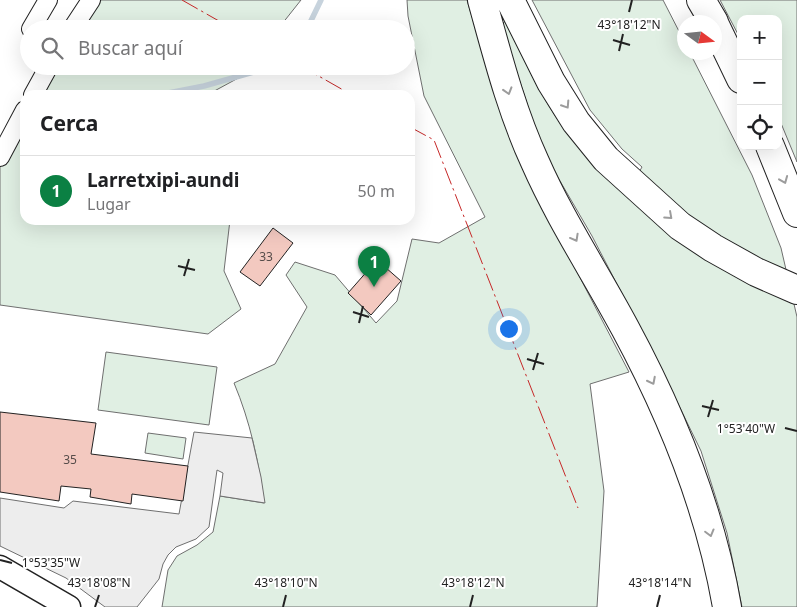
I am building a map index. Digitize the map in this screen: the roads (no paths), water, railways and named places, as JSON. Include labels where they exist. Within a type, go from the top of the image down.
[{"type":"highway","points":[[482,0],[514,108],[534,161],[625,328],[662,400],[685,454],[708,525],[722,577],[727,607]]},
{"type":"highway","points":[[510,0],[551,82],[576,122],[606,159],[680,226],[713,248],[756,272],[797,290]]},
{"type":"highway","points":[[701,0],[709,15]]},
{"type":"highway","points":[[722,40],[737,71]]},
{"type":"highway","points":[[772,150],[797,213]]},
{"type":"street","points":[[36,20],[48,0]]},
{"type":"street","points":[[78,20],[91,0]]},
{"type":"street","points":[[36,90],[44,75]]},
{"type":"street","points":[[0,157],[20,119]]},
{"type":"street","points":[[0,568],[69,607]]},
{"type":"waterway","points":[[311,20],[321,0]]},
{"type":"waterway","points":[[184,90],[243,75]]},
{"type":"place","name":"Larretxipi-aundi","points":[[374,287]]}]
